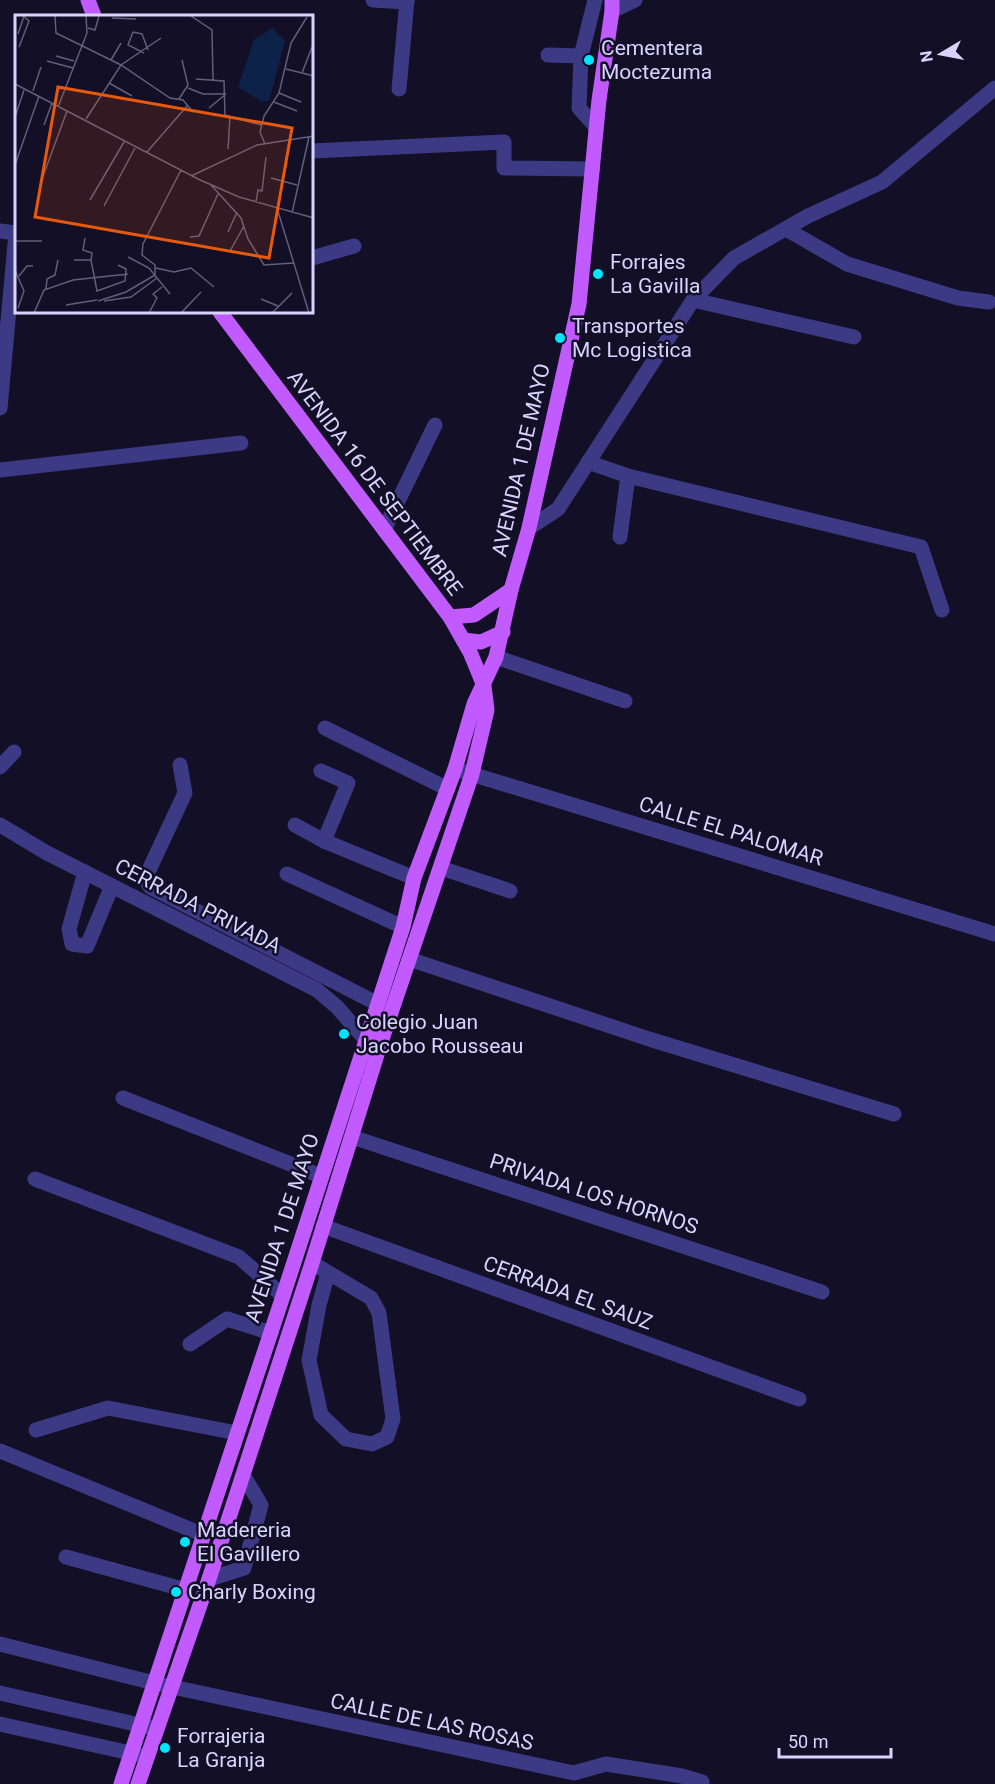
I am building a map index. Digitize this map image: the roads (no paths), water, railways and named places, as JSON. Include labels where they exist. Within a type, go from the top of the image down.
[{"type":"main road","points":[[88,0],[94,15]]},
{"type":"main road","name":"AVENIDA 1 DE MAYO","points":[[121,1784],[403,927],[414,878],[455,769],[474,704],[496,657],[503,632],[511,590],[529,528],[579,304],[596,127],[612,5]]},
{"type":"main road","name":"AVENIDA 16 DE SEPTIEMBRE","points":[[222,314],[450,617],[484,686]]},
{"type":"main road","points":[[450,617],[474,615],[511,590]]},
{"type":"main road","points":[[463,640],[481,642],[503,632]]},
{"type":"main road","name":"AVENIDA 1 DE MAYO","points":[[138,1784],[209,1579],[409,959],[472,774],[487,710],[484,686]]},
{"type":"street","points":[[373,0],[407,1],[399,89]]},
{"type":"street","points":[[596,0],[581,56],[579,108],[596,127]]},
{"type":"street","points":[[612,5],[635,0]]},
{"type":"street","points":[[548,55],[581,56]]},
{"type":"street","points":[[529,528],[558,509],[693,300],[734,258],[808,216],[882,182],[995,88]]},
{"type":"street","points":[[314,152],[504,142],[504,168],[593,169]]},
{"type":"street","points":[[786,229],[847,264],[958,297],[989,302]]},
{"type":"street","points":[[0,231],[15,233]]},
{"type":"street","points":[[0,408],[15,244]]},
{"type":"street","points":[[314,257],[354,246]]},
{"type":"street","points":[[693,300],[854,337]]},
{"type":"street","points":[[384,530],[435,425]]},
{"type":"street","points":[[0,470],[242,443]]},
{"type":"street","points":[[588,462],[628,476],[921,547],[942,610]]},
{"type":"street","points":[[620,537],[628,476]]},
{"type":"street","points":[[496,657],[625,701]]},
{"type":"street","points":[[325,728],[448,789]]},
{"type":"street","points":[[0,767],[14,752]]},
{"type":"street","points":[[180,765],[185,793],[149,870],[147,882],[150,886],[378,1004]]},
{"type":"street","name":"CALLE EL PALOMAR","points":[[455,769],[995,934]]},
{"type":"street","points":[[321,771],[348,783],[324,841]]},
{"type":"street","name":"CERRADA PRIVADA","points":[[0,825],[46,853],[317,990],[338,1007],[366,1040]]},
{"type":"street","points":[[295,825],[324,841],[414,878]]},
{"type":"street","points":[[441,868],[510,891]]},
{"type":"street","points":[[85,872],[69,929],[72,944],[87,946],[112,886]]},
{"type":"street","points":[[287,874],[403,927]]},
{"type":"street","points":[[409,959],[649,1039],[894,1114]]},
{"type":"street","points":[[123,1098],[321,1176]]},
{"type":"street","name":"PRIVADA LOS HORNOS","points":[[352,1137],[822,1292]]},
{"type":"street","points":[[35,1179],[239,1257],[283,1296]]},
{"type":"street","name":"CERRADA EL SAUZ","points":[[323,1226],[799,1399]]},
{"type":"street","points":[[312,1263],[371,1298],[379,1313],[393,1419],[387,1437],[372,1444],[346,1439],[321,1415],[309,1360],[318,1305],[328,1273]]},
{"type":"street","points":[[190,1344],[226,1319],[271,1333]]},
{"type":"street","points":[[36,1430],[108,1408],[237,1433]]},
{"type":"street","points":[[0,1451],[204,1535]]},
{"type":"street","points":[[209,1579],[244,1568],[261,1505],[243,1475]]},
{"type":"street","points":[[66,1557],[186,1590]]},
{"type":"street","name":"CALLE DE LAS ROSAS","points":[[0,1644],[171,1687],[574,1773],[606,1764],[682,1776],[702,1782]]},
{"type":"street","points":[[0,1693],[157,1729]]},
{"type":"street","points":[[0,1724],[147,1757]]},
{"type":"place","name":"Cementera Moctezuma","points":[[589,60]]},
{"type":"place","name":"Forrajes La Gavilla","points":[[598,274]]},
{"type":"place","name":"Transportes Mc Logistica","points":[[560,338]]},
{"type":"place","name":"Colegio Juan Jacobo Rousseau","points":[[344,1034]]},
{"type":"place","name":"Madereria El Gavillero","points":[[185,1542]]},
{"type":"place","name":"Charly Boxing","points":[[176,1592]]},
{"type":"place","name":"Forrajeria La Granja","points":[[165,1748]]}]
